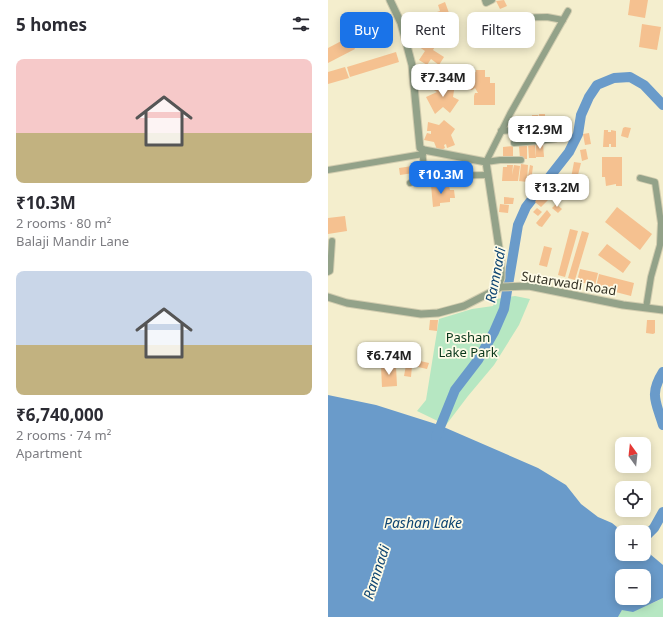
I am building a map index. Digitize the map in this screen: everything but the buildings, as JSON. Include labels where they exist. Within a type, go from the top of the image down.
[{"type":"street","points":[[390,0],[401,22],[412,65],[419,143],[422,152],[425,176]]},
{"type":"street","points":[[485,0],[486,3],[492,0]]},
{"type":"street","points":[[499,288],[501,278],[501,261],[486,162],[501,131],[568,12]]},
{"type":"street","points":[[535,17],[547,17],[564,20]]},
{"type":"street","points":[[501,131],[537,128],[538,141]]},
{"type":"street","points":[[514,143],[555,139]]},
{"type":"street","points":[[328,170],[422,152],[486,162],[521,160]]},
{"type":"street","points":[[410,183],[425,176],[488,175]]},
{"type":"street","points":[[640,178],[655,182],[657,188],[656,204],[661,223],[660,245],[651,277],[646,308]]},
{"type":"street","points":[[328,272],[330,271],[330,241],[339,240]]},
{"type":"street","name":"Sutarwadi Road","points":[[328,297],[347,303],[411,312],[438,314],[464,306],[499,288],[529,286],[663,310]]},
{"type":"green space","name":"Pashan Lake Park","points":[[515,296],[530,299],[519,325],[494,365],[446,425],[417,411],[426,400],[439,319],[472,309],[493,306],[496,299]]},
{"type":"green space","points":[[663,598],[663,617],[618,617],[622,610],[651,605],[651,603]]},
{"type":"water","name":"Pashan Lake","points":[[328,395],[376,405],[439,425],[538,468],[566,485],[581,504],[598,517],[615,525],[615,561],[651,561],[651,555],[663,565],[663,598],[651,604],[651,569],[615,569],[615,605],[648,605],[633,612],[622,610],[618,617],[328,617]]},
{"type":"waterway","name":"Ramnadi","points":[[436,437],[455,390],[478,360],[494,332],[504,309],[518,225],[526,207],[569,152],[578,134],[581,115],[589,97],[597,85],[614,78],[630,77],[644,85],[663,105]]},
{"type":"waterway","name":"Ramnadi","points":[[663,372],[656,386],[655,392],[656,404],[663,425]]},
{"type":"waterway","name":"Ramnadi","points":[[651,531],[663,512]]}]
